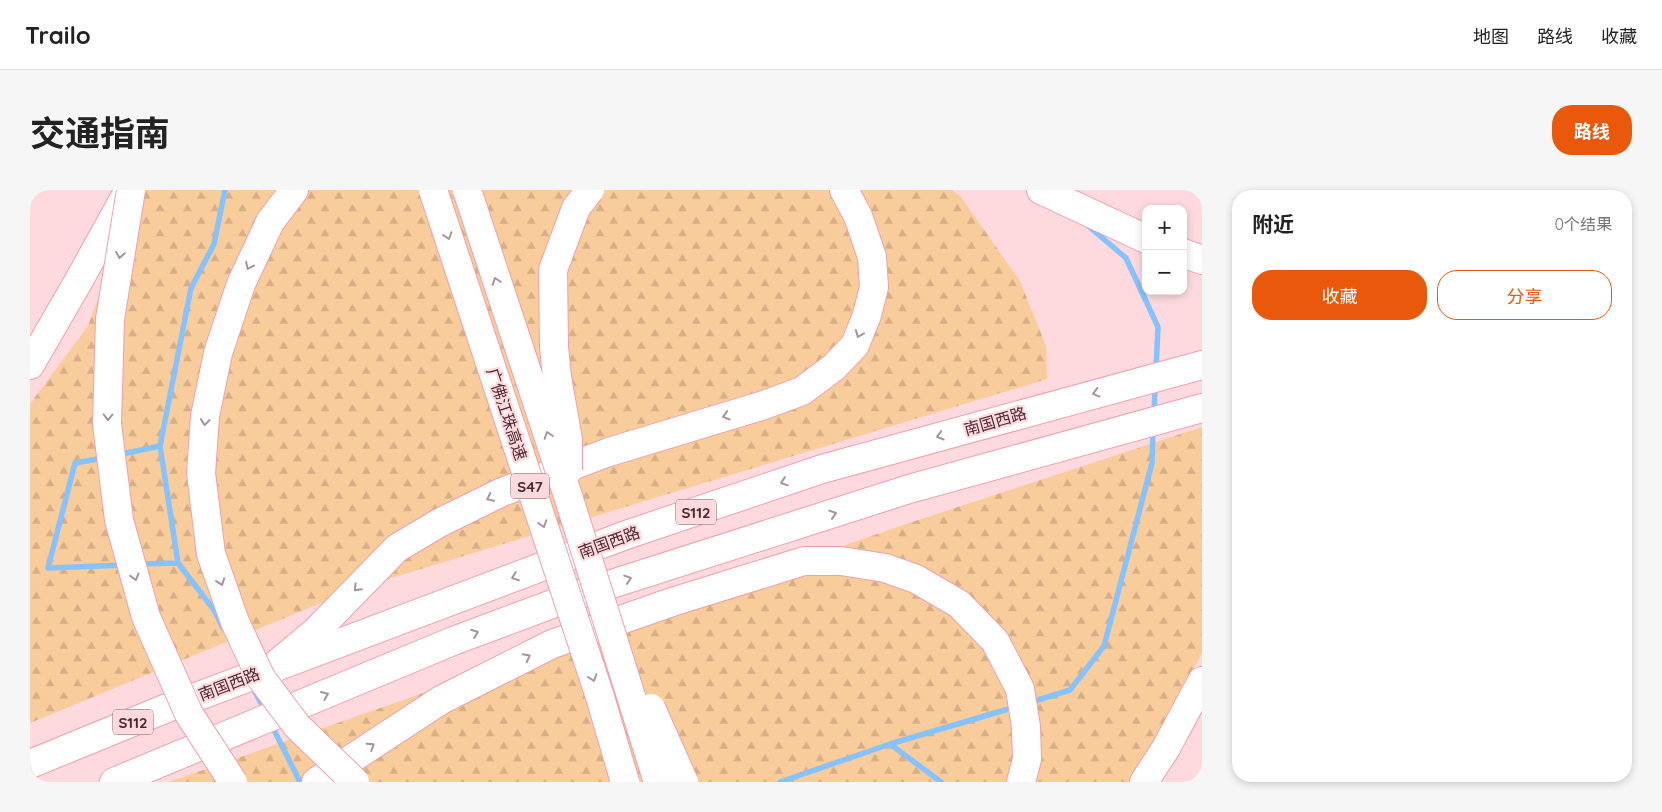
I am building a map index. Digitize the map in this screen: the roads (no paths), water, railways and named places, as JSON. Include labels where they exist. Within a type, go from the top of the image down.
[{"type":"main road","points":[[30,365],[130,190]]},
{"type":"main road","points":[[130,190],[110,319],[107,424],[119,520],[146,618],[189,714],[233,782]]},
{"type":"main road","points":[[294,190],[270,222],[238,292],[218,353],[205,416],[201,473],[211,554],[235,622],[261,678],[297,726],[355,782]]},
{"type":"main road","name":"广佛江珠高速","points":[[433,190],[600,697],[626,782]]},
{"type":"main road","name":"广佛江珠高速","points":[[467,190],[658,782]]},
{"type":"main road","points":[[568,499],[568,440],[554,347],[553,270],[576,208],[590,190]]},
{"type":"main road","points":[[256,674],[315,632],[397,548],[439,522],[502,492],[609,452],[764,405],[802,391],[834,367],[855,345],[867,315],[874,288],[872,257],[858,216],[844,190]]},
{"type":"main road","points":[[1041,190],[1142,237]]},
{"type":"main road","points":[[1187,254],[1202,260]]},
{"type":"main road","name":"南国西路","points":[[30,764],[167,708],[626,535],[822,469],[1202,365]]},
{"type":"main road","points":[[114,782],[453,641],[571,597],[909,489],[1202,408]]},
{"type":"main road","points":[[316,782],[441,700],[552,644],[672,602],[804,561],[841,561],[876,566],[916,579],[958,604],[995,641],[1020,689],[1026,728],[1027,751],[1027,759],[1021,782]]},
{"type":"main road","points":[[600,598],[631,658],[684,782]]},
{"type":"main road","points":[[1144,782],[1166,748],[1202,681]]},
{"type":"waterway","points":[[117,455],[160,446],[191,288],[214,244],[225,190]]},
{"type":"waterway","points":[[1086,224],[1126,258],[1158,327],[1156,369]]},
{"type":"waterway","points":[[1154,414],[1155,386]]},
{"type":"waterway","points":[[1028,703],[1070,690],[1104,646],[1152,463],[1153,429]]},
{"type":"waterway","points":[[160,446],[178,563]]},
{"type":"waterway","points":[[103,458],[75,463],[48,568],[125,565]]},
{"type":"waterway","points":[[139,564],[178,563],[214,610],[223,628]]},
{"type":"waterway","points":[[254,690],[265,711]]},
{"type":"waterway","points":[[890,744],[1015,707]]},
{"type":"waterway","points":[[271,724],[300,782]]},
{"type":"waterway","points":[[780,782],[890,744],[941,782]]}]
